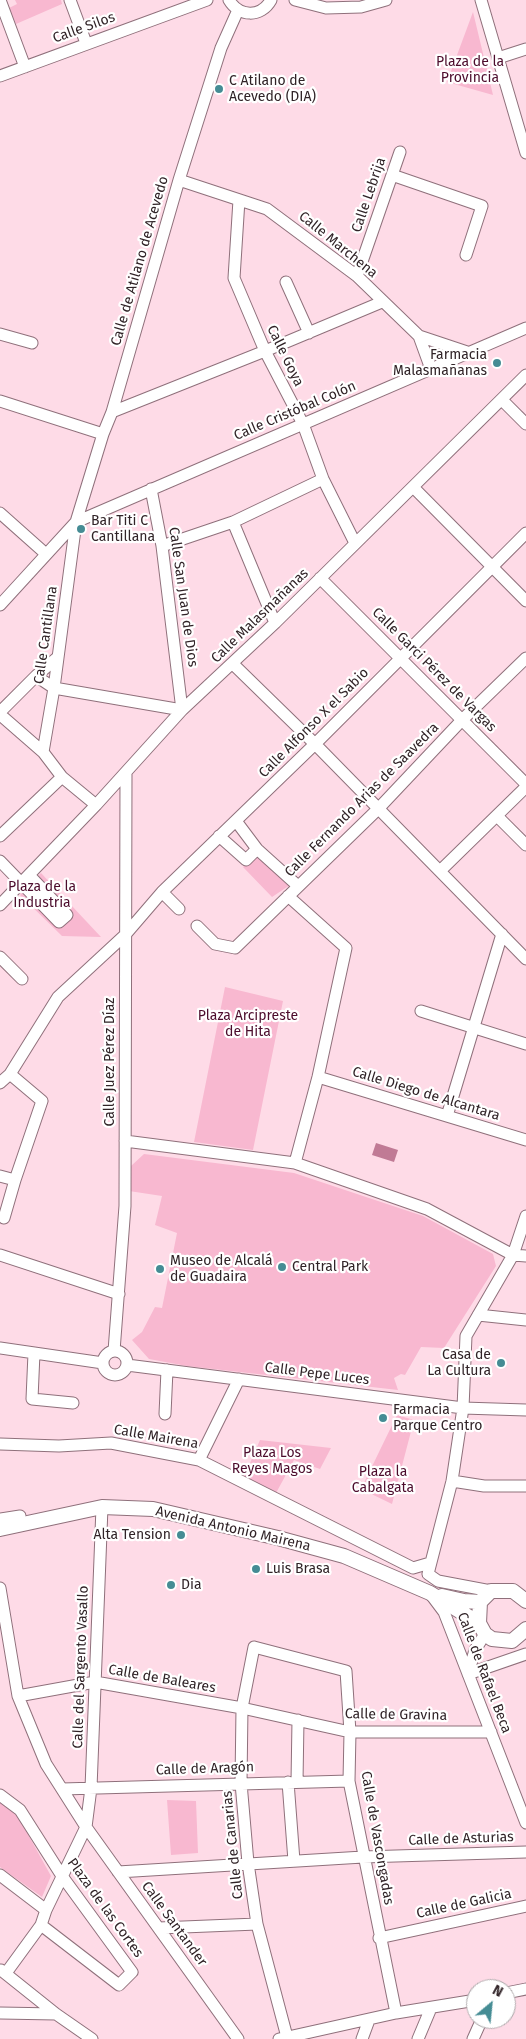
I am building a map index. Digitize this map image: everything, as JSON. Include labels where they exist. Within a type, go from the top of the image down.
[{"type":"main road","name":"Avenida Antonio Mairena","points":[[0,1529],[102,1507],[153,1509],[278,1538],[344,1556],[430,1593]]},
{"type":"main road","points":[[430,1593],[464,1601],[480,1602],[491,1591],[513,1591],[526,1601]]},
{"type":"main road","points":[[430,1593],[482,1628],[492,1639],[512,1641],[526,1629]]},
{"type":"main road","points":[[480,1602],[482,1628]]},
{"type":"street","points":[[0,0],[25,67]]},
{"type":"street","points":[[70,0],[86,43]]},
{"type":"street","name":"Calle Silos","points":[[0,76],[207,0]]},
{"type":"street","points":[[228,0],[238,10],[252,14],[277,0]]},
{"type":"street","points":[[299,1],[326,8],[361,7],[386,0]]},
{"type":"street","points":[[481,0],[526,153]]},
{"type":"street","name":"Calle de Atilano de Acevedo","points":[[76,522],[103,434],[112,412],[179,180],[221,48],[238,10]]},
{"type":"street","points":[[498,58],[526,49]]},
{"type":"street","name":"Calle Lebrija","points":[[357,276],[400,152]]},
{"type":"street","points":[[392,175],[482,206],[466,254]]},
{"type":"street","name":"Calle Marchena","points":[[179,180],[267,208],[357,276],[419,336],[467,352]]},
{"type":"street","name":"Calle Goya","points":[[239,200],[234,278],[265,351],[303,424],[323,479],[356,543]]},
{"type":"street","points":[[286,282],[309,333]]},
{"type":"street","points":[[112,412],[382,302]]},
{"type":"street","name":"Calle Cristóbal Colón","points":[[76,522],[526,328]]},
{"type":"street","points":[[0,334],[32,343]]},
{"type":"street","points":[[419,336],[431,369]]},
{"type":"street","name":"Calle Malasmañanas","points":[[0,905],[96,806],[182,710],[234,664],[526,375]]},
{"type":"street","points":[[502,400],[526,424]]},
{"type":"street","points":[[0,402],[103,434]]},
{"type":"street","points":[[162,546],[233,522],[323,479]]},
{"type":"street","points":[[413,487],[526,601]]},
{"type":"street","name":"Calle San Juan de Dios","points":[[150,489],[162,546],[182,710]]},
{"type":"street","points":[[0,513],[46,554]]},
{"type":"street","points":[[0,605],[76,522]]},
{"type":"street","name":"Calle Cantillana","points":[[43,752],[54,688],[76,522]]},
{"type":"street","points":[[233,522],[275,623]]},
{"type":"street","name":"Calle Alfonso X el Sabio","points":[[0,1082],[10,1074],[58,997],[125,935],[162,892],[315,744],[526,533]]},
{"type":"street","name":"Calle Garci Pérez de Vargas","points":[[320,578],[526,784]]},
{"type":"street","points":[[58,657],[36,676],[2,715],[43,752],[62,777],[96,806]]},
{"type":"street","name":"Calle Fernando Arias de Saavedra","points":[[197,926],[215,944],[236,948],[378,809],[462,720],[526,658]]},
{"type":"street","points":[[234,664],[526,959]]},
{"type":"street","points":[[36,676],[54,688],[182,710]]},
{"type":"street","name":"Calle Juez Pérez Díaz","points":[[114,1352],[120,1294],[125,1206],[126,772]]},
{"type":"street","points":[[0,836],[62,777]]},
{"type":"street","points":[[440,870],[526,787]]},
{"type":"street","points":[[497,816],[526,845]]},
{"type":"street","points":[[236,821],[257,849],[298,886]]},
{"type":"street","points":[[219,836],[246,860],[257,849]]},
{"type":"street","points":[[0,861],[25,879]]},
{"type":"street","points":[[162,892],[178,909]]},
{"type":"street","points":[[288,896],[346,948],[318,1077],[295,1163]]},
{"type":"street","points":[[447,1116],[502,934]]},
{"type":"street","points":[[0,956],[22,979]]},
{"type":"street","points":[[421,1011],[526,1044]]},
{"type":"street","points":[[4,1218],[14,1180],[42,1101],[10,1074]]},
{"type":"street","name":"Calle Diego de Alcantara","points":[[318,1077],[526,1140]]},
{"type":"street","points":[[125,1141],[295,1163],[427,1209],[513,1255],[526,1256]]},
{"type":"street","points":[[0,1176],[14,1180]]},
{"type":"street","points":[[491,1591],[438,1581],[428,1574],[452,1481],[463,1408],[466,1336],[513,1255],[526,1216]]},
{"type":"street","points":[[0,1255],[120,1294]]},
{"type":"street","points":[[478,1315],[526,1320]]},
{"type":"street","points":[[0,1348],[103,1363]]},
{"type":"street","points":[[114,1352],[123,1354],[127,1365],[122,1373],[112,1375],[105,1370],[103,1363],[107,1354],[114,1352]]},
{"type":"street","points":[[34,1353],[32,1399],[73,1404]]},
{"type":"street","name":"Calle Pepe Luces","points":[[127,1365],[463,1408],[526,1410]]},
{"type":"street","points":[[164,1414],[167,1370]]},
{"type":"street","points":[[199,1460],[239,1380]]},
{"type":"street","name":"Calle Mairena","points":[[0,1444],[59,1446],[111,1443],[199,1460],[413,1568],[430,1563]]},
{"type":"street","points":[[452,1481],[484,1486],[526,1486]]},
{"type":"street","name":"Calle del Sargento Vasallo","points":[[3,1971],[41,1926],[46,1910],[86,1827],[91,1788],[102,1507]]},
{"type":"street","points":[[0,1519],[20,1516]]},
{"type":"street","name":"Calle Santander","points":[[0,1588],[18,1696],[46,1764],[86,1827],[238,2039]]},
{"type":"street","name":"Calle de Rafael Beca","points":[[430,1593],[444,1612],[526,1823]]},
{"type":"street","points":[[468,1674],[482,1628]]},
{"type":"street","name":"Calle de Canarias","points":[[254,1647],[242,1708],[241,1783],[248,1863],[257,1924],[283,2038]]},
{"type":"street","name":"Calle de Vascongadas","points":[[254,1647],[346,1671],[350,1732],[349,1781],[379,1938],[396,2014]]},
{"type":"street","points":[[468,1674],[526,1654]]},
{"type":"street","name":"Calle de Baleares","points":[[18,1696],[95,1682],[242,1708]]},
{"type":"street","name":"Calle de Gravina","points":[[242,1708],[350,1732],[491,1732]]},
{"type":"street","points":[[294,1861],[293,1782],[298,1720]]},
{"type":"street","name":"Calle de Aragón","points":[[62,1789],[349,1781]]},
{"type":"street","name":"Plaza de las Cortes","points":[[0,1795],[20,1810],[62,1876],[132,1972],[120,1985],[41,1926]]},
{"type":"street","name":"Calle de Asturias","points":[[118,1872],[363,1857],[526,1852]]},
{"type":"street","points":[[0,1876],[46,1910]]},
{"type":"street","name":"Calle de Galicia","points":[[379,1938],[526,1906]]},
{"type":"street","points":[[159,1928],[257,1924]]},
{"type":"street","points":[[3,1971],[56,2014],[92,2039]]},
{"type":"street","points":[[283,2038],[396,2014],[466,2002]]},
{"type":"street","points":[[418,2039],[431,2008]]},
{"type":"street","points":[[0,2013],[56,2014]]},
{"type":"street","points":[[362,2039],[369,2020]]},
{"type":"green space","points":[[15,0],[61,0],[62,4],[16,24],[9,8],[17,4]]},
{"type":"green space","name":"Plaza de la Provincia","points":[[473,12],[493,95],[447,82]]},
{"type":"green space","points":[[256,855],[290,885],[272,897],[243,867]]},
{"type":"green space","name":"Plaza de la Industria","points":[[41,873],[101,937],[62,936],[20,895]]},
{"type":"green space","name":"Plaza Arcipreste de Hita","points":[[225,987],[283,1001],[253,1150],[194,1142]]},
{"type":"green space","points":[[144,1154],[294,1173],[423,1216],[493,1254],[496,1266],[444,1348],[421,1347],[405,1375],[401,1374],[394,1378],[398,1390],[187,1366],[149,1359],[132,1340],[142,1332],[155,1307],[162,1308],[177,1233],[155,1225],[162,1196],[129,1191],[131,1166]]},
{"type":"green space","name":"Plaza la Cabalgata","points":[[397,1415],[414,1420],[392,1504],[361,1489]]},
{"type":"green space","name":"Plaza Los Reyes Magos","points":[[260,1440],[331,1448],[320,1469],[294,1460],[276,1493],[244,1477]]},
{"type":"green space","points":[[167,1800],[196,1801],[198,1853],[171,1855]]},
{"type":"green space","points":[[0,1801],[19,1818],[51,1876],[42,1897],[0,1867]]},
{"type":"shaded area","points":[[376,1143],[398,1150],[394,1162],[372,1155]]},
{"type":"place","name":"C Atilano de Acevedo (DIA)","points":[[219,89]]},
{"type":"place","name":"Farmacia Malasmañanas","points":[[497,363]]},
{"type":"place","name":"Bar Titi C Cantillana","points":[[81,529]]},
{"type":"place","name":"Central Park","points":[[282,1267]]},
{"type":"place","name":"Museo de Alcalá de Guadaira","points":[[160,1269]]},
{"type":"place","name":"Casa de La Cultura","points":[[501,1363]]},
{"type":"place","name":"Farmacia Parque Centro","points":[[383,1418]]},
{"type":"place","name":"Alta Tension","points":[[181,1535]]},
{"type":"place","name":"Luis Brasa","points":[[256,1569]]},
{"type":"place","name":"Dia","points":[[171,1585]]}]
